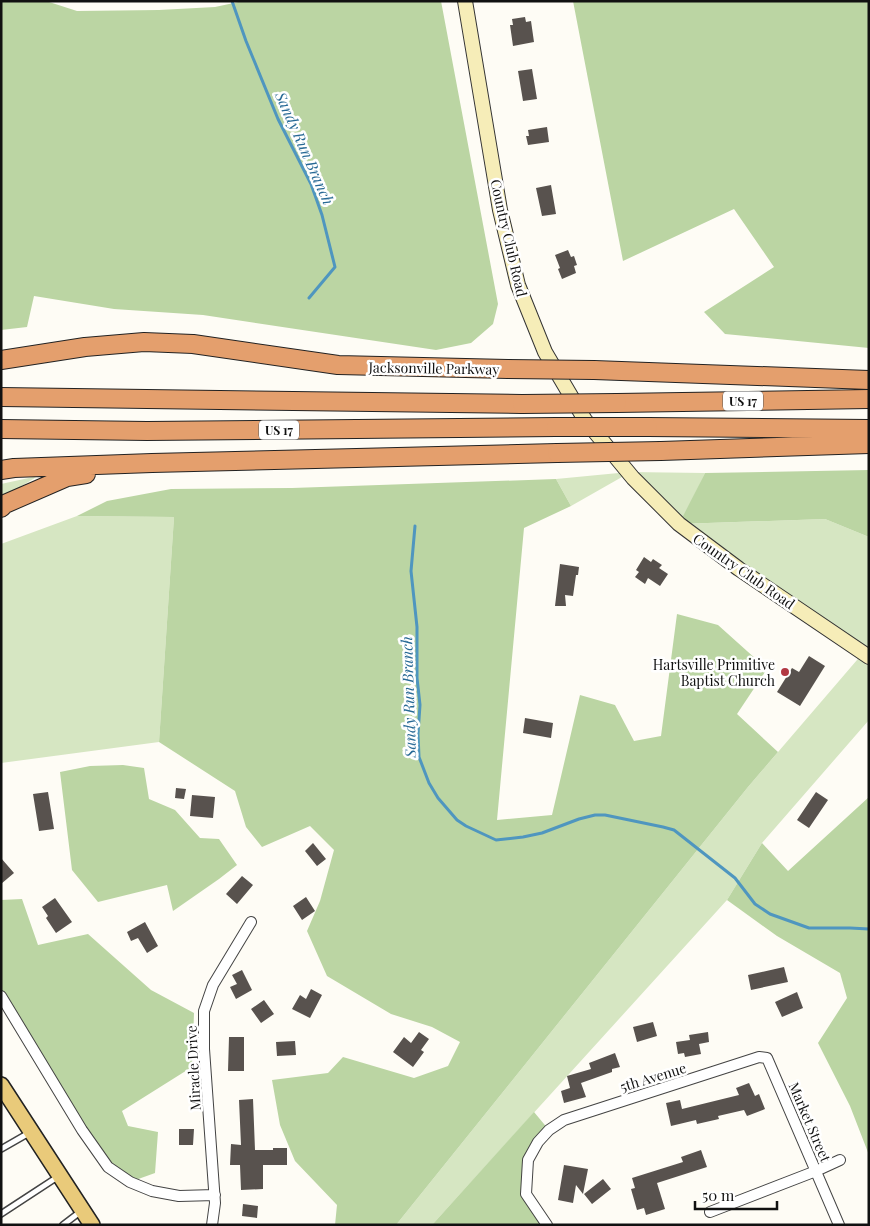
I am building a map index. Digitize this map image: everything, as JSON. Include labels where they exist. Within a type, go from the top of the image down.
[{"type":"highway","name":"Jacksonville Parkway","points":[[1,360],[85,347],[144,342],[193,344],[338,365],[594,370],[869,380]]},
{"type":"highway","name":"US 17","points":[[1,397],[522,404],[869,399]]},
{"type":"highway","name":"US 17","points":[[1,429],[157,431],[556,427],[869,429]]},
{"type":"highway","points":[[1,470],[152,463],[869,444]]},
{"type":"highway","points":[[1,508],[5,504],[67,477],[152,463]]},
{"type":"main road","name":"Country Club Road","points":[[465,1],[500,210],[518,286],[545,352],[585,420],[633,478],[679,524],[739,569],[869,657]]},
{"type":"main road","points":[[1,1084],[92,1225]]},
{"type":"street","name":"Miracle Drive","points":[[212,1225],[215,1195],[204,1049],[204,1011],[213,985],[251,922]]},
{"type":"street","points":[[1,996],[82,1130],[108,1167],[130,1182],[152,1191],[179,1196],[215,1195]]},
{"type":"street","name":"5th Avenue","points":[[547,1225],[526,1194],[528,1160],[538,1142],[549,1130],[564,1120],[611,1104],[759,1057],[767,1058]]},
{"type":"street","name":"Market Street","points":[[767,1058],[839,1225]]},
{"type":"street","points":[[710,1212],[840,1160]]},
{"type":"lane","points":[[2,1148],[32,1132]]},
{"type":"lane","points":[[1,1214],[60,1175]]},
{"type":"lane","points":[[63,1225],[82,1210]]},
{"type":"green space","points":[[1,1],[46,1],[77,11],[215,7],[243,1],[441,1],[498,304],[493,324],[471,343],[436,350],[203,315],[114,309],[34,296],[27,327],[1,330]]},
{"type":"green space","points":[[573,1],[869,1],[869,348],[725,334],[704,312],[774,267],[734,209],[623,261]]},
{"type":"green space","points":[[869,470],[869,537],[825,519],[679,524],[705,473]]},
{"type":"green space","points":[[629,472],[705,473],[680,524],[825,519],[869,537],[869,720],[762,843],[727,900],[432,1225],[396,1225],[748,787],[863,653],[739,569],[679,524],[629,473],[571,506],[556,479]]},
{"type":"green space","points":[[38,476],[1,499],[1,484]]},
{"type":"green space","points":[[556,479],[571,506],[524,528],[497,820],[552,815],[580,695],[615,705],[634,741],[661,736],[677,614],[718,625],[767,669],[737,714],[778,752],[396,1225],[335,1225],[337,1205],[295,1161],[280,1125],[272,1080],[328,1073],[343,1057],[414,1078],[448,1066],[460,1042],[432,1027],[391,1014],[327,976],[307,931],[320,901],[334,850],[310,826],[262,847],[246,827],[235,791],[159,742],[174,517],[77,516],[107,501],[171,489],[292,488]]},
{"type":"green space","points":[[77,516],[174,517],[159,742],[1,763],[1,544]]},
{"type":"green space","points":[[123,765],[144,768],[149,799],[175,810],[200,838],[219,839],[237,865],[173,911],[167,885],[98,902],[72,870],[60,772],[90,766]]},
{"type":"green space","points":[[869,797],[869,1155],[850,1106],[818,1043],[847,998],[840,973],[777,936],[727,900],[762,843],[788,871]]},
{"type":"green space","points":[[22,899],[38,945],[88,934],[151,990],[194,1013],[192,1067],[122,1111],[128,1126],[158,1132],[155,1173],[130,1182],[108,1167],[1,996],[1,900]]},
{"type":"green space","points":[[534,1112],[549,1130],[528,1160],[526,1194],[547,1225],[432,1225]]},
{"type":"building","points":[[525,17],[526,22],[531,21],[534,42],[513,46],[510,25],[513,25],[512,19]]},
{"type":"building","points":[[532,69],[537,99],[523,101],[518,71]]},
{"type":"building","points":[[547,127],[549,142],[528,145],[526,136],[529,136],[528,130]]},
{"type":"building","points":[[551,185],[556,214],[542,216],[536,188]]},
{"type":"building","points":[[568,250],[571,257],[574,256],[577,265],[574,266],[576,273],[562,279],[555,255]]},
{"type":"building","points":[[644,557],[651,562],[653,559],[662,565],[659,568],[668,574],[660,586],[648,578],[645,584],[635,577],[639,572],[636,570]]},
{"type":"building","points":[[560,564],[579,567],[573,596],[565,595],[566,606],[555,606]]},
{"type":"building","points":[[809,656],[825,666],[800,706],[777,692],[792,668],[799,672]]},
{"type":"building","points":[[525,718],[553,723],[551,738],[523,733]]},
{"type":"building","points":[[176,788],[186,789],[184,799],[175,798]]},
{"type":"building","points":[[48,792],[54,829],[39,831],[33,794]]},
{"type":"building","points":[[816,792],[828,800],[809,828],[797,820]]},
{"type":"building","points":[[192,795],[215,797],[213,818],[190,816]]},
{"type":"building","points":[[313,843],[326,859],[317,866],[305,851]]},
{"type":"building","points":[[1,858],[14,873],[1,884]]},
{"type":"building","points":[[242,876],[253,885],[237,904],[226,894]]},
{"type":"building","points":[[306,897],[315,911],[302,920],[293,906]]},
{"type":"building","points":[[55,898],[72,922],[56,933],[46,918],[48,916],[42,907]]},
{"type":"building","points":[[145,922],[158,946],[147,953],[138,938],[131,941],[127,932]]},
{"type":"building","points":[[784,967],[788,982],[751,990],[748,975]]},
{"type":"building","points":[[242,970],[252,990],[236,999],[230,987],[237,984],[232,975]]},
{"type":"building","points":[[311,989],[322,995],[310,1018],[292,1009],[300,995],[306,999]]},
{"type":"building","points":[[797,992],[803,1008],[782,1017],[775,1002]]},
{"type":"building","points":[[264,1000],[274,1014],[261,1023],[251,1009]]},
{"type":"building","points":[[653,1022],[657,1036],[637,1042],[633,1027]]},
{"type":"building","points":[[419,1032],[429,1039],[421,1050],[424,1052],[413,1067],[393,1052],[404,1037],[411,1043]]},
{"type":"building","points":[[708,1032],[709,1042],[699,1044],[701,1054],[685,1057],[684,1053],[678,1054],[676,1042],[690,1040],[689,1035]]},
{"type":"building","points":[[229,1037],[244,1037],[244,1071],[228,1071]]},
{"type":"building","points":[[295,1041],[296,1055],[277,1056],[276,1042]]},
{"type":"building","points":[[615,1053],[620,1067],[612,1069],[612,1072],[581,1083],[586,1097],[564,1103],[561,1091],[570,1088],[567,1076],[591,1069],[589,1063]]},
{"type":"building","points":[[749,1083],[755,1096],[759,1094],[765,1109],[747,1116],[744,1110],[718,1116],[719,1119],[697,1124],[696,1120],[671,1126],[666,1103],[680,1100],[682,1109],[739,1095],[736,1088]]},
{"type":"building","points":[[253,1099],[255,1150],[287,1148],[287,1165],[263,1165],[263,1189],[241,1190],[240,1165],[230,1165],[231,1144],[241,1145],[239,1100]]},
{"type":"building","points":[[179,1129],[194,1129],[193,1145],[179,1145]]},
{"type":"building","points":[[701,1150],[707,1167],[657,1183],[665,1209],[646,1215],[644,1208],[637,1210],[631,1189],[635,1188],[632,1178],[683,1162],[681,1157]]},
{"type":"building","points":[[564,1165],[588,1169],[583,1194],[576,1185],[573,1203],[558,1200]]},
{"type":"building","points":[[603,1179],[611,1189],[592,1204],[584,1194]]},
{"type":"building","points":[[243,1204],[258,1206],[257,1218],[242,1216]]},
{"type":"waterway","name":"Sandy Run Branch","points":[[232,1],[278,119],[311,184],[322,215],[335,267],[309,298]]},
{"type":"waterway","name":"Sandy Run Branch","points":[[415,526],[411,571],[417,627],[417,678],[420,705],[419,757],[429,783],[438,798],[457,820],[496,840],[542,833],[595,815],[605,815],[663,827],[674,830],[735,878],[755,904],[770,914],[809,928],[869,929]]},
{"type":"place","name":"Hartsville Primitive Baptist Church","points":[[785,672]]}]
